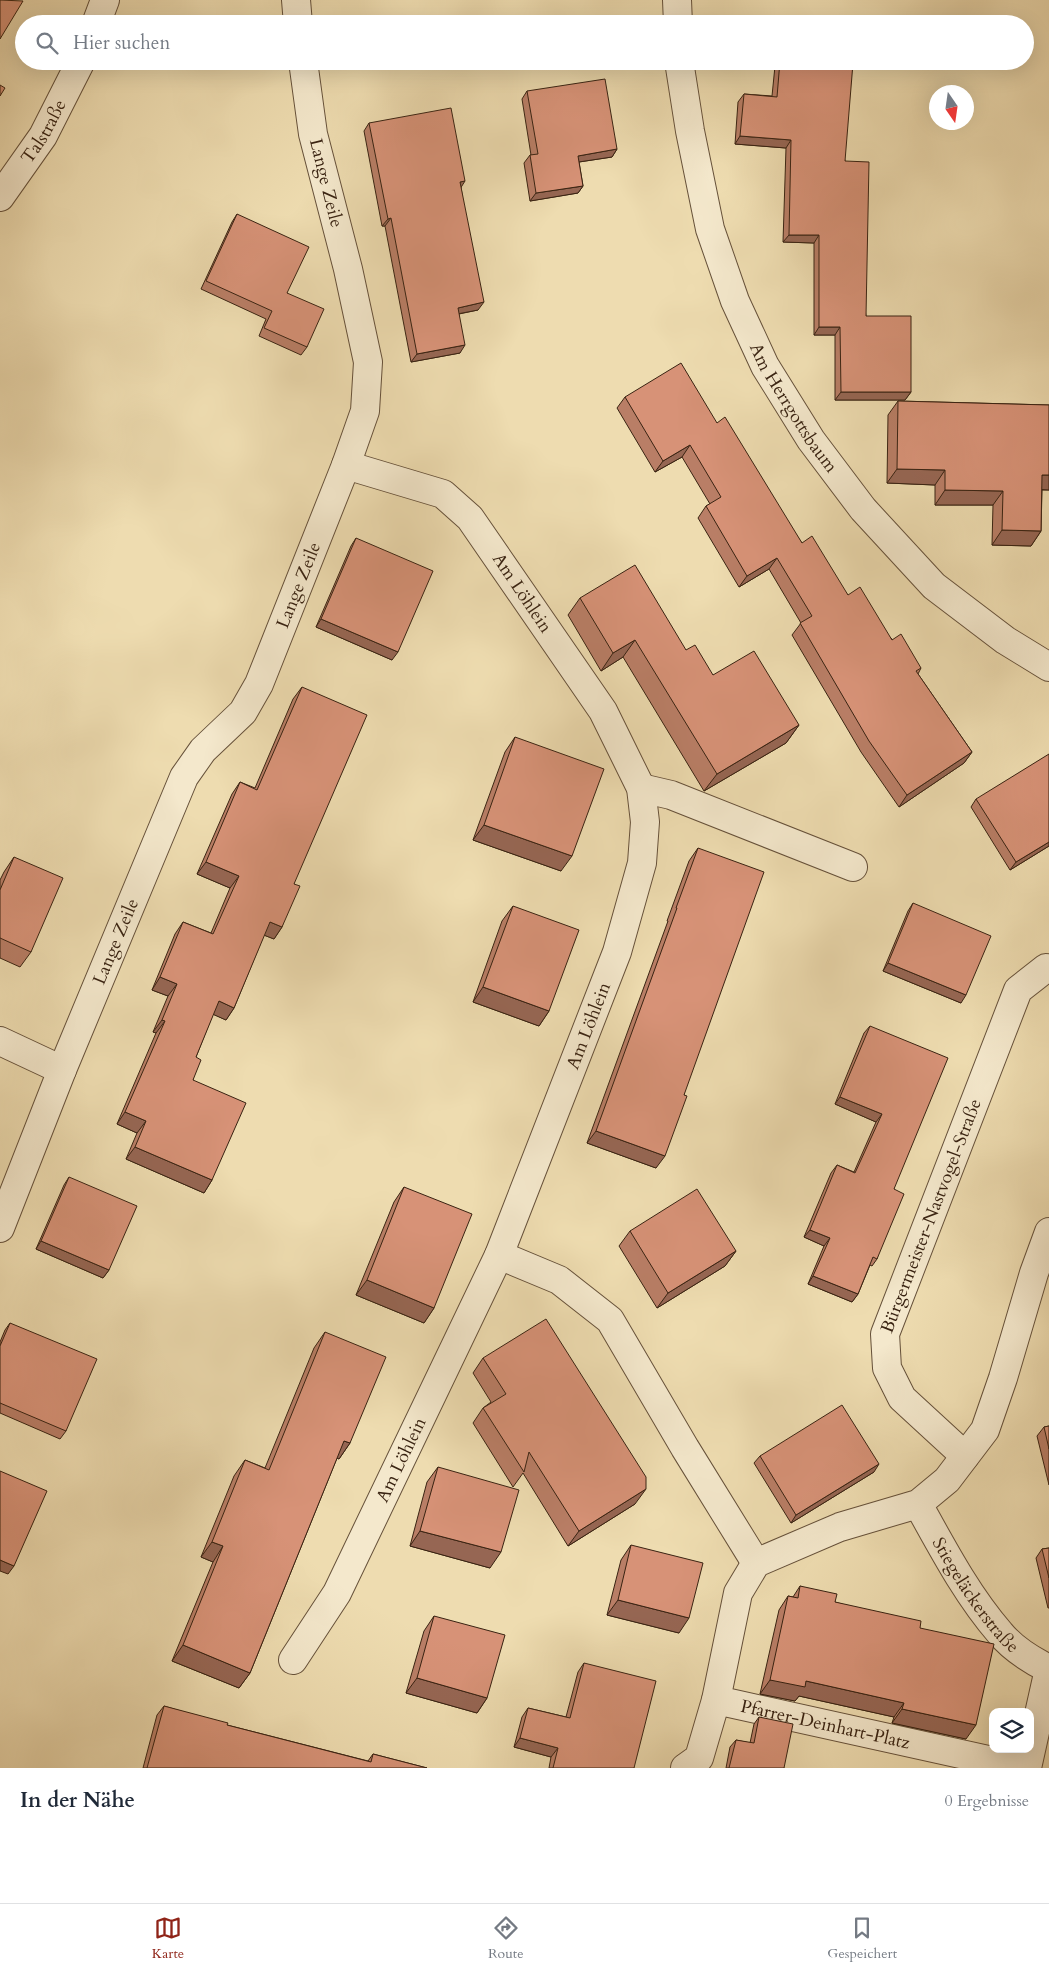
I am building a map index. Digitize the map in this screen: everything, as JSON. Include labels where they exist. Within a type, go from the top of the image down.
[{"type":"street","points":[[99,15],[105,0]]},
{"type":"street","points":[[296,0],[297,15]]},
{"type":"street","points":[[677,0],[678,15]]},
{"type":"street","name":"Talstraße","points":[[0,197],[43,136],[76,70]]},
{"type":"street","name":"Lange Zeile","points":[[0,1228],[62,1070],[184,777],[203,750],[243,712],[259,684],[346,465],[365,411],[368,362],[348,269],[313,134],[304,70]]},
{"type":"street","name":"Am Herrgottsbaum","points":[[680,70],[690,131],[710,229],[735,301],[770,374],[811,440],[862,508],[934,586],[1005,640],[1049,667]]},
{"type":"street","name":"Am Löhlein","points":[[293,1660],[337,1593],[499,1255],[617,952],[642,863],[645,822],[641,788],[603,711],[470,518],[443,494],[346,465]]},
{"type":"street","points":[[641,788],[671,795],[853,868]]},
{"type":"street","name":"Bürgermeister-Nastvogel-Straße","points":[[964,1456],[902,1398],[887,1368],[885,1334],[1018,990],[1046,968],[1049,969]]},
{"type":"street","points":[[0,1041],[62,1070]]},
{"type":"street","points":[[685,1768],[698,1758],[716,1700],[738,1593],[756,1563],[840,1527],[918,1504],[947,1480],[985,1430],[1003,1378],[1034,1273],[1049,1232]]},
{"type":"street","points":[[499,1255],[559,1280],[610,1320],[685,1448],[756,1563]]},
{"type":"street","name":"Stiegeläckerstraße","points":[[918,1504],[955,1571],[1000,1634],[1027,1657],[1049,1669]]},
{"type":"street","name":"Pfarrer-Deinhart-Platz","points":[[716,1700],[1025,1768],[1049,1669]]},
{"type":"building","points":[[0,0],[23,1],[0,39]]},
{"type":"building","points":[[779,70],[852,70],[845,161],[869,162],[866,316],[911,316],[911,392],[841,392],[840,327],[819,327],[819,235],[789,235],[791,140],[740,136],[744,94],[777,97]]},
{"type":"building","points":[[605,79],[617,149],[578,156],[583,186],[536,193],[530,155],[538,154],[527,91]]},
{"type":"building","points":[[0,85],[5,88],[0,96]]},
{"type":"building","points":[[451,108],[465,181],[460,182],[484,302],[458,308],[465,345],[417,354],[391,218],[388,219],[369,123]]},
{"type":"building","points":[[237,214],[309,247],[287,293],[324,309],[307,347],[264,328],[272,311],[206,281]]},
{"type":"building","points":[[681,363],[717,423],[725,417],[802,543],[812,536],[848,595],[860,587],[892,640],[901,634],[921,668],[916,671],[972,752],[907,795],[869,741],[800,623],[812,616],[777,558],[747,576],[706,506],[721,497],[690,445],[663,461],[625,397]]},
{"type":"building","points":[[898,401],[1049,405],[1049,475],[1042,475],[1041,531],[1002,530],[1003,491],[945,490],[945,470],[897,469]]},
{"type":"building","points":[[356,538],[433,571],[398,652],[321,619]]},
{"type":"building","points":[[635,565],[686,650],[695,645],[713,675],[754,651],[799,725],[717,774],[635,640],[613,653],[580,598]]},
{"type":"building","points":[[302,687],[367,715],[294,884],[300,886],[282,927],[270,922],[234,1008],[219,1001],[196,1057],[201,1060],[193,1080],[246,1103],[212,1180],[135,1147],[146,1121],[125,1112],[165,1021],[162,1020],[177,984],[160,977],[183,922],[213,934],[239,876],[206,862],[240,782],[257,790]]},
{"type":"building","points":[[515,737],[604,769],[572,856],[484,825]]},
{"type":"building","points":[[1049,754],[1049,842],[1016,862],[976,799]]},
{"type":"building","points":[[698,848],[764,872],[684,1095],[687,1096],[665,1156],[596,1131]]},
{"type":"building","points":[[14,857],[63,878],[31,952],[0,938],[0,890]]},
{"type":"building","points":[[913,903],[991,936],[966,995],[888,963]]},
{"type":"building","points":[[513,906],[579,930],[549,1011],[483,987]]},
{"type":"building","points":[[870,1026],[948,1058],[894,1189],[904,1194],[877,1259],[873,1257],[858,1294],[813,1276],[830,1238],[810,1230],[837,1165],[855,1173],[882,1114],[840,1097]]},
{"type":"building","points":[[69,1177],[137,1206],[109,1270],[41,1241]]},
{"type":"building","points":[[404,1187],[472,1214],[434,1308],[367,1280]]},
{"type":"building","points":[[697,1189],[736,1251],[668,1293],[630,1231]]},
{"type":"building","points":[[546,1319],[646,1477],[646,1489],[579,1531],[529,1452],[524,1472],[483,1408],[506,1394],[483,1358]]},
{"type":"building","points":[[10,1323],[97,1359],[66,1431],[0,1403],[0,1346]]},
{"type":"building","points":[[325,1332],[386,1357],[350,1443],[344,1441],[250,1673],[183,1645],[223,1546],[212,1542],[245,1460],[269,1470]]},
{"type":"building","points":[[842,1405],[879,1464],[796,1515],[760,1456]]},
{"type":"building","points":[[1049,1426],[1049,1449],[1044,1427]]},
{"type":"building","points":[[438,1467],[519,1490],[501,1552],[420,1531]]},
{"type":"building","points":[[0,1471],[47,1491],[14,1566],[0,1560]]},
{"type":"building","points":[[631,1545],[703,1563],[689,1618],[618,1600]]},
{"type":"building","points":[[1049,1548],[1049,1578],[1042,1549]]},
{"type":"building","points":[[800,1586],[837,1594],[835,1602],[921,1621],[920,1628],[994,1644],[976,1725],[902,1709],[904,1703],[806,1681],[805,1687],[770,1680],[788,1596],[798,1598]]},
{"type":"building","points":[[434,1616],[505,1635],[487,1698],[417,1678]]},
{"type":"building","points":[[584,1663],[656,1681],[634,1768],[553,1768],[558,1748],[520,1738],[528,1708],[570,1718]]},
{"type":"building","points":[[164,1706],[228,1723],[227,1725],[371,1762],[373,1754],[427,1768],[147,1768]]},
{"type":"building","points":[[759,1717],[793,1724],[784,1768],[729,1768],[736,1740],[754,1743]]}]
